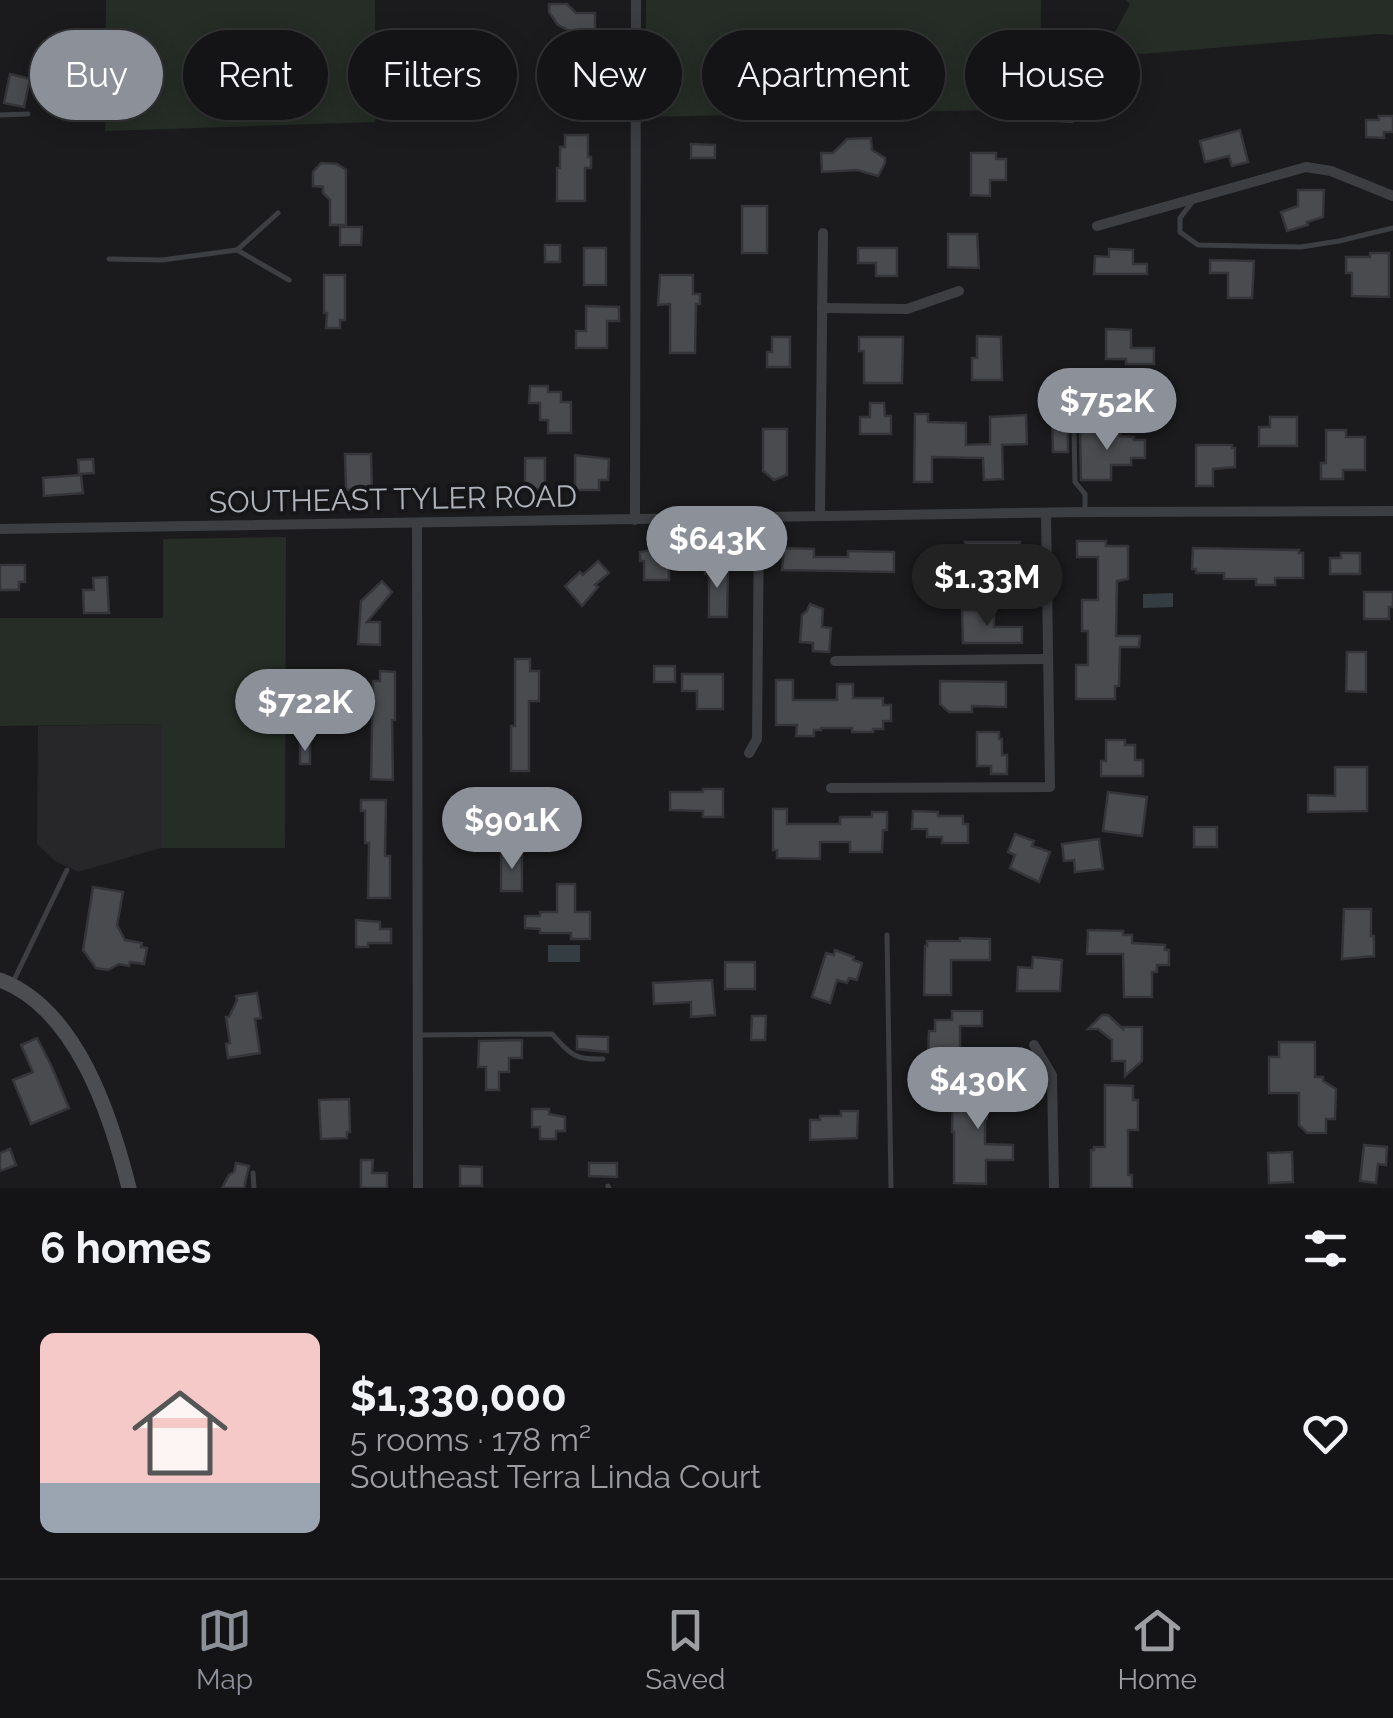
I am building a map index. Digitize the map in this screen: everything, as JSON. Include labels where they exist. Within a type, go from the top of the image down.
[{"type":"main road","points":[[6,983],[42,1007],[75,1049],[110,1120],[129,1188]]},
{"type":"street","points":[[634,520],[636,0]]},
{"type":"street","points":[[1096,226],[1306,167],[1331,171],[1393,196]]},
{"type":"street","points":[[820,516],[823,233]]},
{"type":"street","points":[[822,308],[907,308],[958,291]]},
{"type":"street","name":"SOUTHEAST TYLER ROAD","points":[[0,529],[1393,511]]},
{"type":"street","points":[[831,788],[1050,786],[1046,513]]},
{"type":"street","points":[[750,752],[758,740],[759,518]]},
{"type":"street","points":[[417,524],[418,1188]]},
{"type":"street","points":[[834,661],[1048,658]]},
{"type":"street","points":[[1034,1045],[1052,1075],[1054,1188]]},
{"type":"lane","points":[[0,115],[28,114]]},
{"type":"lane","points":[[1194,198],[1180,218],[1180,232],[1198,245],[1302,246],[1393,228]]},
{"type":"lane","points":[[109,259],[162,260],[238,250],[278,213]]},
{"type":"lane","points":[[238,250],[289,280]]},
{"type":"lane","points":[[1074,428],[1075,482],[1085,494],[1085,512]]},
{"type":"lane","points":[[6,983],[66,870]]},
{"type":"lane","points":[[887,935],[891,1188]]},
{"type":"lane","points":[[418,1035],[552,1034],[569,1053],[582,1060],[603,1060]]},
{"type":"lane","points":[[253,1173],[254,1188]]},
{"type":"shaded area","points":[[106,0],[375,0],[375,30],[348,30],[348,120],[375,122],[105,131],[105,120],[163,120],[163,30],[106,30]]},
{"type":"shaded area","points":[[646,0],[1041,0],[1041,30],[965,30],[965,111],[945,111],[945,30],[702,30],[702,116],[682,116],[682,30],[646,30]]},
{"type":"shaded area","points":[[1126,0],[1393,0],[1393,35],[1140,54],[1140,30],[1116,30],[1130,4]]},
{"type":"shaded area","points":[[1130,387],[1161,388],[1161,401],[1130,400]]},
{"type":"shaded area","points":[[286,537],[285,848],[161,848],[161,724],[0,726],[0,618],[163,618],[163,539]]},
{"type":"shaded area","points":[[1173,593],[1173,607],[1143,608],[1143,594]]},
{"type":"shaded area","points":[[161,724],[161,848],[78,872],[55,861],[37,844],[38,726]]},
{"type":"shaded area","points":[[548,945],[580,945],[580,962],[548,962]]},
{"type":"building","points":[[549,4],[567,4],[576,13],[595,13],[595,30],[568,30],[558,25],[549,12]]},
{"type":"building","points":[[10,74],[30,79],[24,107],[4,103]]},
{"type":"building","points":[[1379,116],[1393,116],[1393,132],[1384,132],[1384,138],[1366,137],[1366,120],[1379,120]]},
{"type":"building","points":[[1240,130],[1248,162],[1232,166],[1229,156],[1205,162],[1200,141]]},
{"type":"building","points":[[565,135],[588,135],[591,168],[585,168],[585,201],[557,201],[557,168]]},
{"type":"building","points":[[871,138],[872,150],[885,158],[878,176],[857,170],[822,172],[821,153],[833,153],[847,139]]},
{"type":"building","points":[[691,144],[715,145],[715,158],[691,158]]},
{"type":"building","points":[[971,153],[996,153],[996,159],[1006,159],[1006,180],[990,180],[990,196],[971,195]]},
{"type":"building","points":[[321,163],[337,164],[346,170],[346,225],[330,225],[330,200],[323,187],[313,186],[313,172]]},
{"type":"building","points":[[1298,190],[1324,190],[1323,217],[1287,231],[1281,212],[1298,206]]},
{"type":"building","points":[[742,206],[767,206],[767,253],[742,253]]},
{"type":"building","points":[[340,227],[362,227],[361,245],[340,245]]},
{"type":"building","points":[[948,234],[977,234],[979,268],[948,267]]},
{"type":"building","points":[[545,245],[560,245],[560,262],[545,262]]},
{"type":"building","points":[[584,248],[606,248],[606,285],[584,285]]},
{"type":"building","points":[[858,248],[897,248],[897,276],[876,276],[876,263],[858,263]]},
{"type":"building","points":[[1109,249],[1133,250],[1133,264],[1147,264],[1147,274],[1094,274],[1095,256],[1109,257]]},
{"type":"building","points":[[1370,253],[1389,253],[1389,297],[1352,296],[1352,273],[1346,273],[1346,257],[1370,257]]},
{"type":"building","points":[[1210,260],[1254,261],[1252,298],[1228,298],[1228,273],[1210,273]]},
{"type":"building","points":[[324,275],[345,275],[345,320],[340,320],[340,328],[326,328]]},
{"type":"building","points":[[660,275],[693,275],[693,294],[700,294],[700,304],[696,304],[695,353],[670,353],[670,304],[658,305]]},
{"type":"building","points":[[586,306],[619,307],[619,321],[607,321],[607,348],[576,348],[576,331],[586,331]]},
{"type":"building","points":[[1106,329],[1131,330],[1131,348],[1154,348],[1154,364],[1106,359]]},
{"type":"building","points":[[977,336],[1001,337],[1002,380],[972,380]]},
{"type":"building","points":[[772,337],[790,337],[790,367],[767,367]]},
{"type":"building","points":[[859,337],[903,337],[902,383],[864,383],[864,351],[859,351]]},
{"type":"building","points":[[530,386],[548,386],[548,392],[561,392],[561,402],[571,402],[571,433],[548,433],[548,420],[540,420],[540,403],[529,403]]},
{"type":"building","points":[[1105,388],[1123,388],[1123,402],[1105,402]]},
{"type":"building","points":[[870,403],[884,403],[885,416],[891,416],[891,434],[860,434],[860,417],[870,417]]},
{"type":"building","points":[[915,414],[928,414],[928,422],[966,423],[966,445],[990,444],[990,417],[1026,415],[1027,444],[1002,445],[1003,479],[984,480],[983,458],[932,457],[932,482],[914,482]]},
{"type":"building","points":[[1270,417],[1297,417],[1297,446],[1259,446],[1259,427],[1270,427]]},
{"type":"building","points":[[1052,421],[1068,422],[1068,452],[1053,452]]},
{"type":"building","points":[[763,429],[787,429],[787,475],[774,480],[763,471]]},
{"type":"building","points":[[1080,430],[1120,430],[1120,436],[1145,440],[1145,458],[1131,458],[1131,465],[1111,465],[1111,480],[1081,480]]},
{"type":"building","points":[[1326,430],[1346,430],[1346,437],[1365,437],[1365,470],[1343,470],[1343,479],[1321,479],[1321,463],[1326,463]]},
{"type":"building","points":[[1196,445],[1232,445],[1235,467],[1213,469],[1213,486],[1196,486]]},
{"type":"building","points":[[345,454],[371,454],[372,489],[346,490]]},
{"type":"building","points":[[575,455],[609,459],[608,480],[599,480],[599,490],[575,490]]},
{"type":"building","points":[[525,458],[545,458],[545,489],[525,489]]},
{"type":"building","points":[[93,459],[94,473],[79,474],[78,460]]},
{"type":"building","points":[[81,475],[83,493],[44,496],[43,478]]},
{"type":"building","points":[[1077,541],[1128,546],[1128,579],[1117,581],[1116,636],[1140,636],[1139,647],[1120,647],[1115,699],[1076,699],[1076,665],[1088,665],[1088,631],[1082,631],[1082,600],[1098,600],[1098,557],[1077,557]]},
{"type":"building","points":[[965,542],[1020,542],[1020,565],[993,565],[993,584],[978,584],[978,579],[970,579]]},
{"type":"building","points":[[653,546],[681,546],[681,564],[669,563],[669,580],[644,580],[640,552],[653,550]]},
{"type":"building","points":[[784,548],[814,549],[814,557],[848,557],[848,551],[894,552],[894,572],[782,570]]},
{"type":"building","points":[[1193,548],[1299,550],[1303,553],[1303,578],[1275,578],[1275,585],[1256,585],[1256,579],[1224,579],[1224,573],[1196,573],[1192,569]]},
{"type":"building","points":[[1341,553],[1360,553],[1360,574],[1330,574],[1330,558],[1341,558]]},
{"type":"building","points":[[598,561],[609,573],[595,585],[598,587],[582,606],[565,586]]},
{"type":"building","points":[[705,563],[719,563],[719,573],[728,573],[727,617],[709,617],[709,574],[705,574]]},
{"type":"building","points":[[0,565],[25,565],[25,582],[19,582],[19,590],[0,590]]},
{"type":"building","points":[[107,577],[109,613],[84,613],[83,590],[94,590],[93,578]]},
{"type":"building","points":[[382,581],[392,592],[367,622],[380,622],[380,645],[358,644],[361,601]]},
{"type":"building","points":[[1364,592],[1393,592],[1389,619],[1364,619]]},
{"type":"building","points":[[810,604],[823,609],[822,627],[831,628],[829,652],[813,651],[813,643],[800,642],[802,615]]},
{"type":"building","points":[[962,610],[994,610],[994,627],[1022,627],[1022,643],[963,643]]},
{"type":"building","points":[[1347,652],[1366,652],[1366,692],[1346,691]]},
{"type":"building","points":[[515,659],[530,659],[530,671],[539,671],[539,701],[529,701],[529,771],[511,771]]},
{"type":"building","points":[[654,666],[675,666],[675,682],[654,682]]},
{"type":"building","points":[[380,671],[395,672],[393,780],[371,779],[373,681],[380,681]]},
{"type":"building","points":[[682,674],[723,674],[723,709],[697,709],[697,691],[682,691]]},
{"type":"building","points":[[776,680],[793,680],[793,700],[837,700],[837,684],[853,684],[853,698],[883,698],[883,705],[891,705],[891,721],[883,721],[883,729],[873,732],[821,728],[814,730],[814,736],[796,736],[797,725],[776,725]]},
{"type":"building","points":[[940,681],[1006,682],[1006,707],[972,706],[972,712],[949,712],[940,704]]},
{"type":"building","points":[[977,732],[999,732],[1002,755],[1007,755],[1007,774],[991,774],[991,766],[977,766]]},
{"type":"building","points":[[1106,740],[1125,740],[1125,745],[1135,745],[1135,760],[1143,760],[1143,776],[1101,776]]},
{"type":"building","points":[[300,743],[310,743],[310,764],[300,764]]},
{"type":"building","points":[[1335,767],[1367,767],[1367,811],[1308,812],[1308,795],[1335,796]]},
{"type":"building","points":[[530,789],[553,789],[552,812],[542,812],[536,823],[513,823],[513,803],[530,803]]},
{"type":"building","points":[[723,789],[723,817],[703,817],[703,811],[670,810],[670,792]]},
{"type":"building","points":[[1108,792],[1147,797],[1142,836],[1103,831]]},
{"type":"building","points":[[361,800],[386,800],[385,856],[390,856],[390,898],[368,898],[369,843],[365,843]]},
{"type":"building","points":[[773,809],[787,809],[787,824],[840,824],[840,817],[872,817],[872,812],[887,812],[882,852],[850,852],[850,842],[820,842],[820,859],[777,858],[777,850],[773,850]]},
{"type":"building","points":[[913,811],[963,816],[963,824],[968,824],[968,843],[942,843],[942,837],[927,837],[927,829],[912,829]]},
{"type":"building","points":[[1194,827],[1217,827],[1217,847],[1194,847]]},
{"type":"building","points":[[1015,834],[1050,852],[1039,882],[1010,868],[1015,855],[1008,852]]},
{"type":"building","points":[[1099,839],[1103,869],[1075,872],[1074,860],[1064,861],[1062,844]]},
{"type":"building","points":[[501,854],[522,854],[522,891],[501,891]]},
{"type":"building","points":[[557,884],[575,884],[575,912],[590,912],[590,939],[571,939],[571,933],[540,933],[540,929],[525,928],[525,916],[557,912]]},
{"type":"building","points":[[93,887],[123,892],[117,925],[125,940],[147,948],[144,964],[130,962],[129,966],[119,964],[108,970],[96,968],[83,950]]},
{"type":"building","points":[[1344,909],[1371,909],[1374,956],[1342,959]]},
{"type":"building","points":[[356,920],[380,922],[380,929],[391,929],[391,943],[356,947]]},
{"type":"building","points":[[1088,930],[1123,931],[1123,935],[1132,935],[1132,943],[1165,945],[1169,965],[1157,965],[1157,972],[1152,972],[1152,997],[1124,997],[1123,954],[1087,954]]},
{"type":"building","points":[[990,939],[990,960],[951,960],[951,995],[924,995],[927,941]]},
{"type":"building","points":[[835,950],[862,963],[857,980],[837,980],[830,1003],[812,997],[826,953],[834,955]]},
{"type":"building","points":[[1033,957],[1062,960],[1060,991],[1017,991],[1018,967],[1032,968]]},
{"type":"building","points":[[725,962],[755,962],[755,989],[725,989]]},
{"type":"building","points":[[712,980],[715,1015],[691,1017],[691,1002],[654,1004],[653,983]]},
{"type":"building","points":[[257,993],[261,1018],[255,1019],[260,1053],[228,1058],[226,1017],[236,996]]},
{"type":"building","points":[[952,1011],[982,1011],[982,1026],[960,1026],[960,1055],[952,1054],[952,1069],[941,1069],[941,1063],[934,1063],[934,1055],[928,1055],[929,1031],[935,1031],[935,1020],[952,1020]]},
{"type":"building","points":[[1102,1015],[1108,1015],[1123,1029],[1142,1027],[1142,1061],[1125,1076],[1125,1061],[1112,1061],[1112,1040],[1098,1029],[1088,1029]]},
{"type":"building","points":[[752,1016],[766,1016],[765,1040],[751,1040]]},
{"type":"building","points":[[577,1036],[608,1037],[608,1052],[577,1049]]},
{"type":"building","points":[[37,1038],[69,1108],[31,1124],[13,1080],[33,1072],[21,1045]]},
{"type":"building","points":[[522,1040],[522,1058],[509,1058],[509,1072],[499,1072],[499,1090],[486,1090],[486,1067],[478,1067],[479,1041]]},
{"type":"building","points":[[1279,1042],[1315,1042],[1315,1077],[1323,1077],[1336,1089],[1335,1119],[1326,1119],[1326,1133],[1307,1133],[1299,1125],[1299,1093],[1269,1093],[1269,1057],[1279,1057]]},
{"type":"building","points":[[983,1085],[1021,1086],[1021,1103],[987,1103],[985,1119],[985,1144],[1013,1145],[1013,1160],[986,1160],[986,1184],[954,1183],[953,1091],[983,1091]]},
{"type":"building","points":[[1105,1085],[1133,1086],[1133,1100],[1138,1100],[1138,1130],[1128,1130],[1128,1175],[1132,1175],[1132,1188],[1091,1188],[1091,1150],[1105,1147]]},
{"type":"building","points":[[349,1099],[347,1138],[321,1139],[319,1100]]},
{"type":"building","points":[[532,1109],[549,1109],[549,1114],[565,1117],[565,1131],[556,1131],[556,1139],[540,1139],[540,1127],[532,1127]]},
{"type":"building","points":[[841,1111],[858,1111],[857,1138],[810,1140],[810,1120],[841,1116]]},
{"type":"building","points":[[1364,1145],[1387,1147],[1386,1165],[1378,1164],[1376,1183],[1360,1181]]},
{"type":"building","points":[[10,1149],[16,1165],[0,1171],[0,1153]]},
{"type":"building","points":[[1292,1152],[1293,1182],[1269,1183],[1268,1153]]},
{"type":"building","points":[[361,1160],[373,1160],[372,1173],[387,1173],[387,1188],[361,1188]]},
{"type":"building","points":[[236,1163],[249,1166],[244,1188],[222,1188],[234,1172]]},
{"type":"building","points":[[589,1163],[617,1163],[617,1177],[589,1176]]},
{"type":"building","points":[[460,1166],[482,1167],[482,1186],[460,1186]]}]
